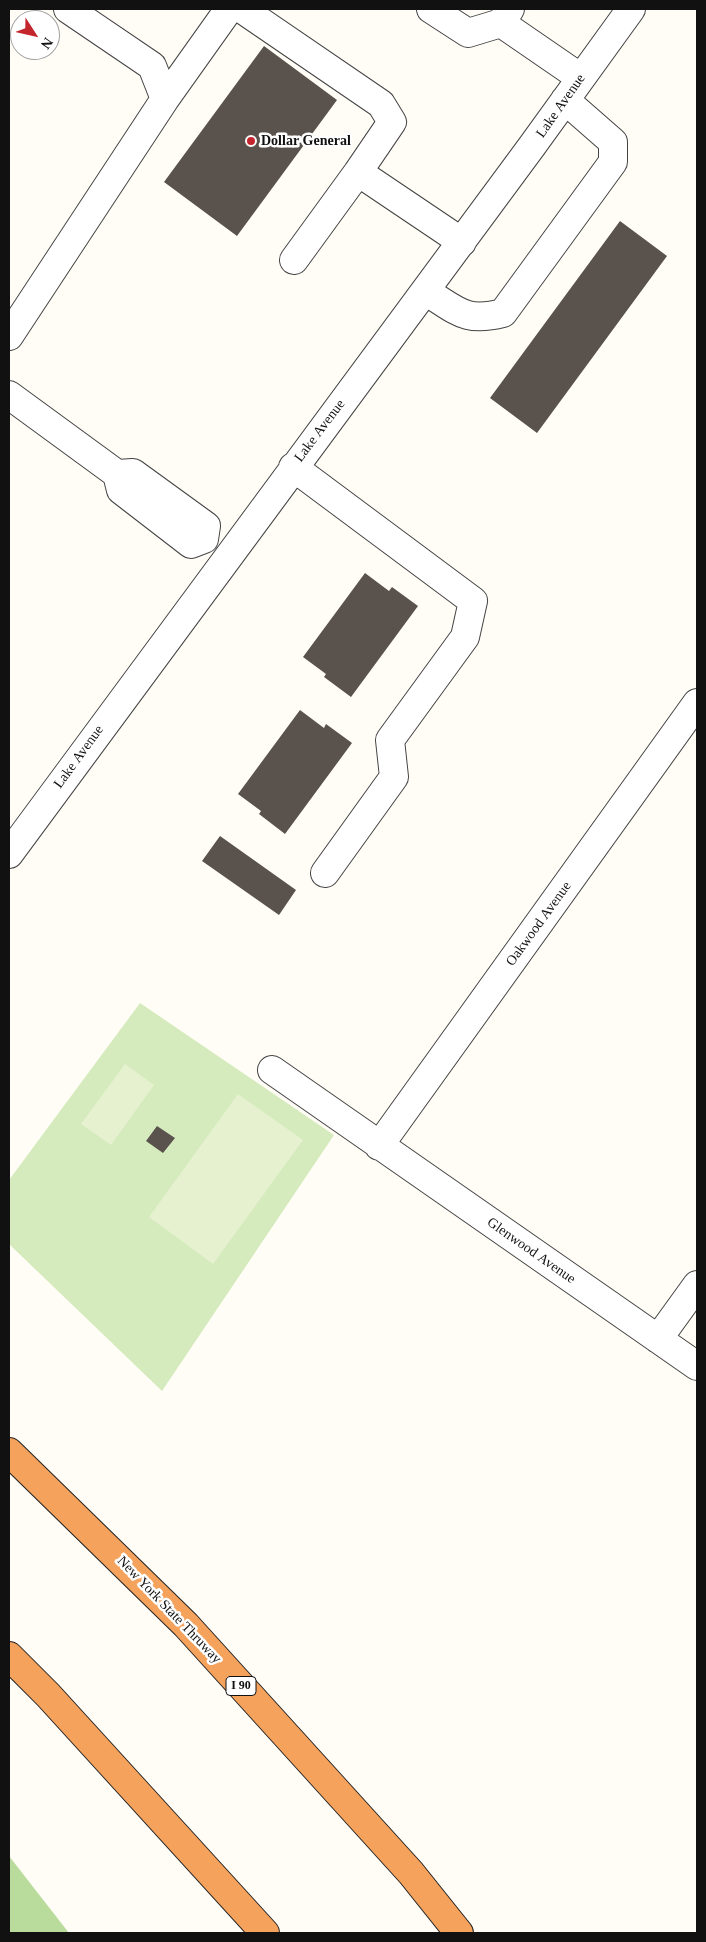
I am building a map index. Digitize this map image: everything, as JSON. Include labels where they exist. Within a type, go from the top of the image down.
[{"type":"highway","name":"New York State Thruway","points":[[9,1452],[186,1625],[411,1873],[459,1933]]},
{"type":"highway","points":[[9,1656],[55,1702],[266,1933]]},
{"type":"street","points":[[68,9],[152,66],[165,99]]},
{"type":"street","points":[[9,336],[165,99],[229,9]]},
{"type":"street","points":[[242,9],[381,104],[392,122],[294,260]]},
{"type":"street","points":[[430,9],[468,33],[506,16],[581,78]]},
{"type":"street","name":"Lake Avenue","points":[[9,854],[227,556],[462,242],[631,9]]},
{"type":"street","points":[[425,290],[467,317],[484,318],[503,313],[613,162],[613,142],[565,100]]},
{"type":"street","points":[[358,172],[462,242]]},
{"type":"street","points":[[9,395],[117,474],[121,490],[191,544],[204,539],[227,556]]},
{"type":"street","points":[[293,467],[473,601],[465,638],[390,740],[394,777],[325,873]]},
{"type":"street","name":"Oakwood Avenue","points":[[372,1140],[697,702]]},
{"type":"street","name":"Glenwood Avenue","points":[[272,1070],[697,1366]]},
{"type":"street","points":[[658,1339],[697,1285]]},
{"type":"green space","points":[[140,1003],[334,1135],[162,1391],[9,1244],[9,1180]]},
{"type":"green space","points":[[125,1064],[154,1085],[111,1145],[81,1124]]},
{"type":"green space","points":[[238,1094],[303,1140],[213,1264],[149,1217]]},
{"type":"green space","points":[[9,1856],[69,1933],[9,1933]]},
{"type":"building","name":"Dollar General","points":[[264,46],[337,100],[237,236],[164,182]]},
{"type":"building","points":[[620,221],[667,256],[537,433],[490,398]]},
{"type":"building","points":[[365,573],[389,591],[392,587],[418,606],[351,697],[324,677],[326,674],[303,657]]},
{"type":"building","points":[[300,710],[324,728],[326,724],[352,743],[285,834],[259,814],[261,811],[238,794]]},
{"type":"building","points":[[220,836],[296,890],[279,915],[202,861]]},
{"type":"building","points":[[157,1126],[175,1138],[163,1153],[146,1141]]},
{"type":"place","name":"Dollar General","points":[[251,141]]}]
